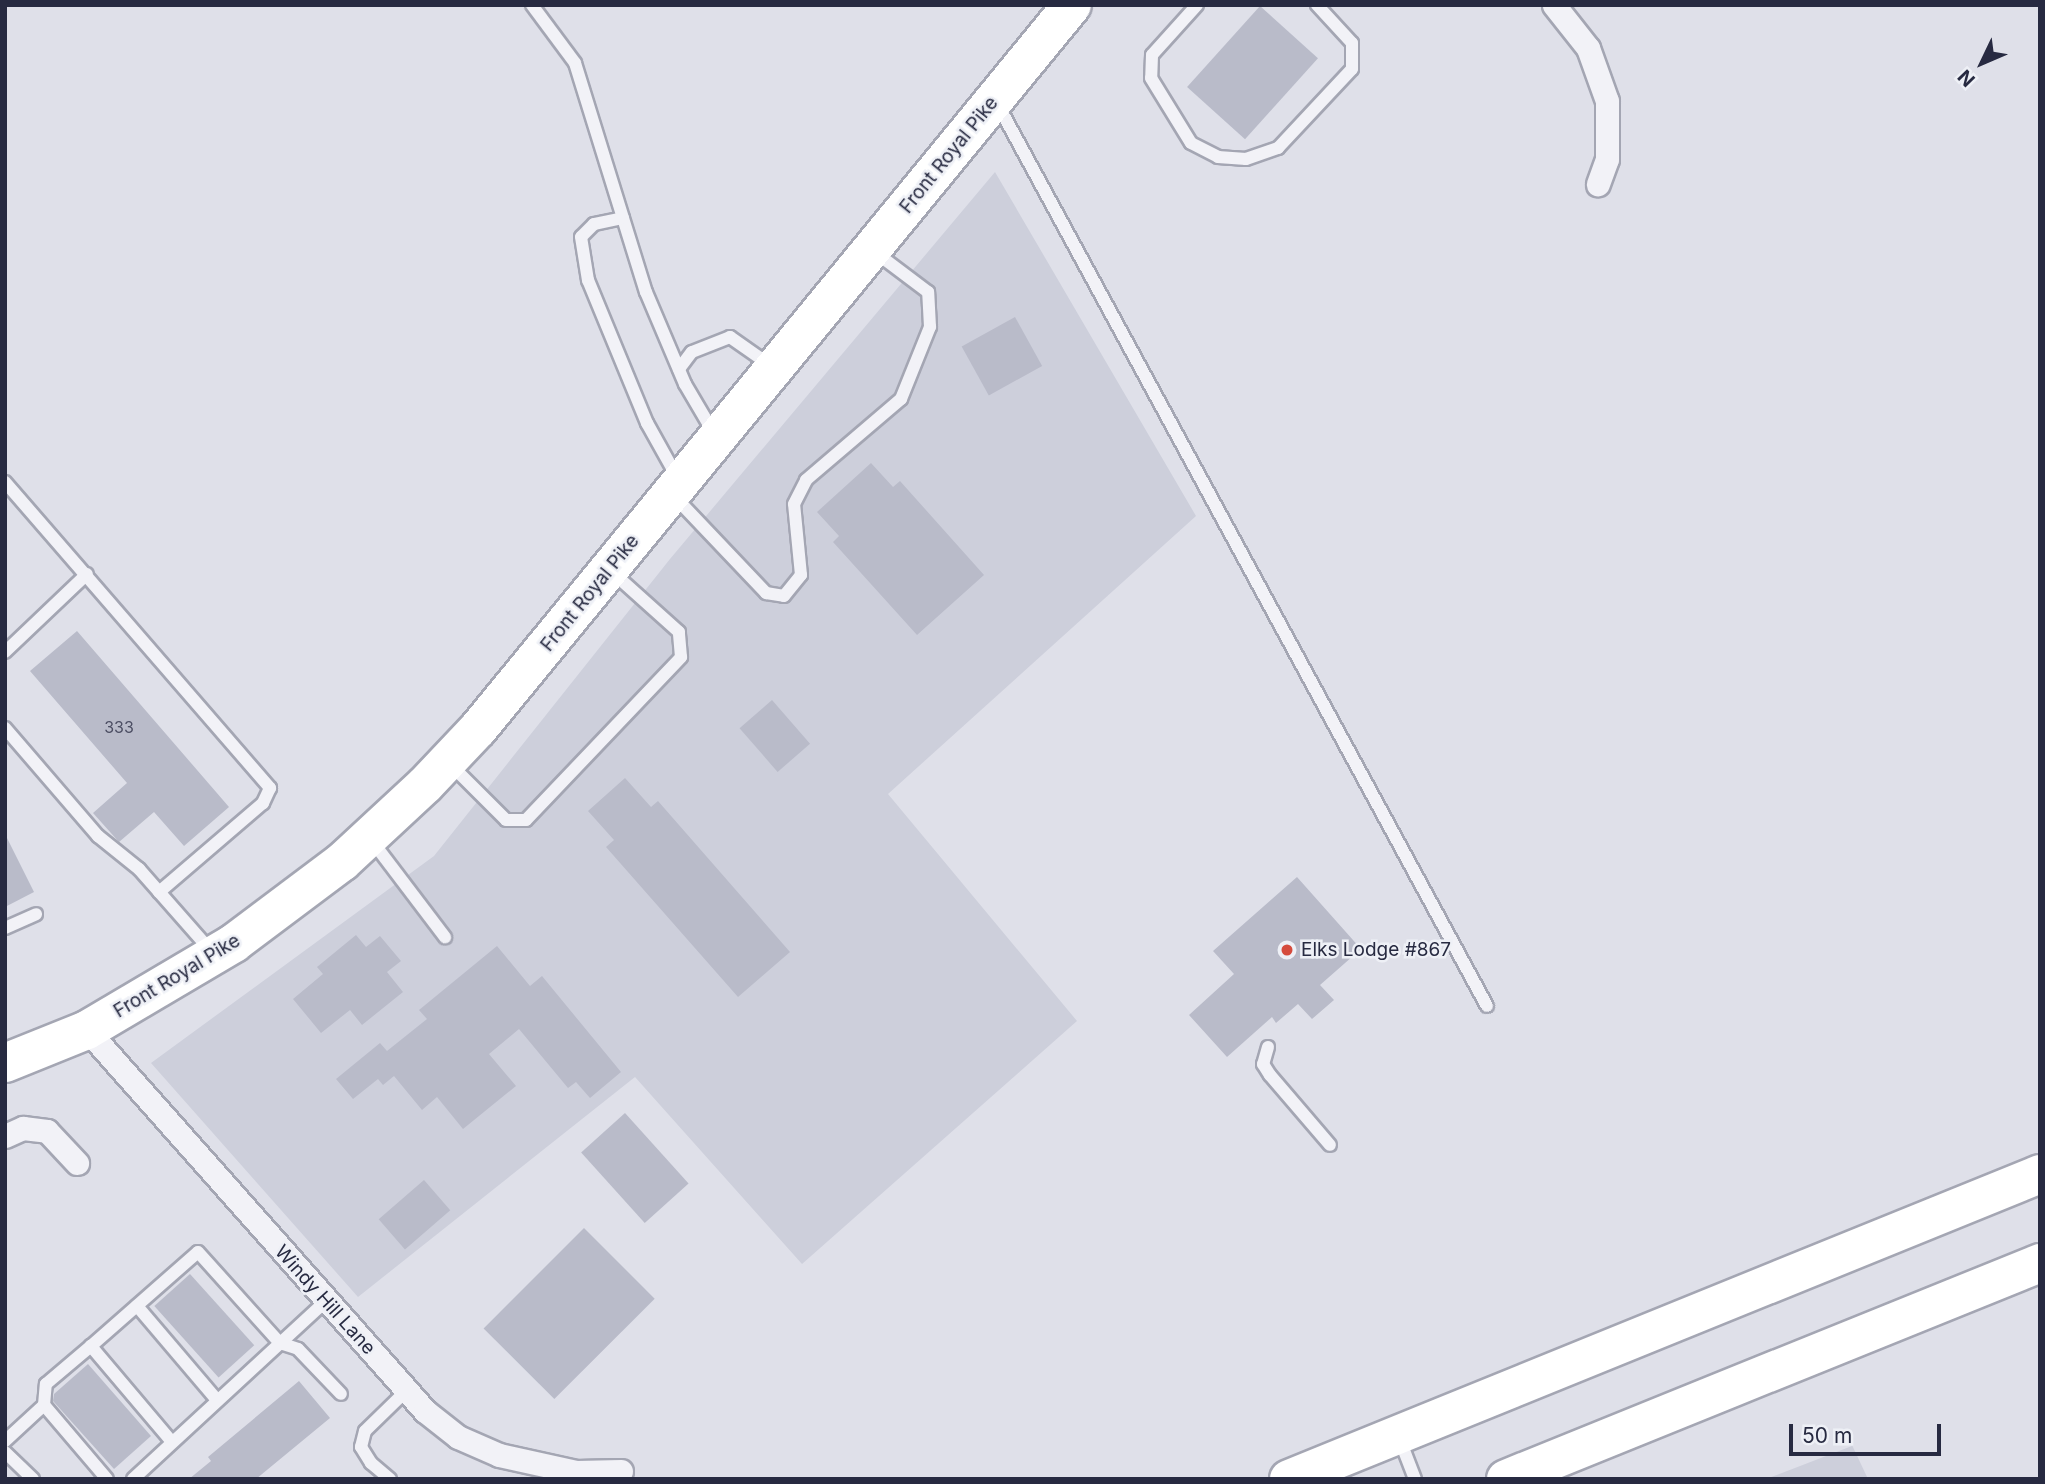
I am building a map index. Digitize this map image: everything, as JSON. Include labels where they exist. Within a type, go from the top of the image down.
[{"type":"highway","name":"Front Royal Pike","points":[[5,1063],[87,1030],[215,955],[307,890],[370,838],[447,762],[717,439],[1072,5]]},
{"type":"highway","points":[[1289,1479],[2040,1174]]},
{"type":"highway","points":[[1506,1479],[2040,1263]]},
{"type":"street","points":[[1553,5],[1588,48],[1607,101],[1607,159],[1598,184]]},
{"type":"street","name":"Windy Hill Lane","points":[[87,1030],[406,1391],[458,1437],[499,1455],[576,1472],[621,1471]]},
{"type":"street","points":[[5,1136],[23,1128],[47,1131],[77,1163]]},
{"type":"lane","points":[[532,5],[575,63],[646,292],[679,369],[717,439]]},
{"type":"lane","points":[[1197,5],[1152,55],[1149,69],[1191,143],[1231,159],[1259,157],[1278,148],[1352,69],[1352,43],[1317,5]]},
{"type":"lane","points":[[994,99],[1487,1006]]},
{"type":"lane","points":[[623,218],[594,224],[581,237],[589,280],[647,423],[676,488],[766,593],[784,596],[801,575],[794,504],[806,480],[901,399],[930,327],[928,292],[872,249]]},
{"type":"lane","points":[[679,369],[692,352],[730,337],[774,368]]},
{"type":"lane","points":[[5,482],[270,788],[263,803],[159,892]]},
{"type":"lane","points":[[447,762],[506,820],[526,820],[681,657],[679,632],[609,569]]},
{"type":"lane","points":[[5,652],[87,574]]},
{"type":"lane","points":[[5,728],[98,836],[139,869],[215,955]]},
{"type":"lane","points":[[370,838],[445,937]]},
{"type":"lane","points":[[5,928],[36,914]]},
{"type":"lane","points":[[1268,1047],[1263,1065],[1330,1145]]},
{"type":"lane","points":[[5,1441],[44,1405],[46,1384],[198,1252],[280,1343],[298,1349],[341,1394]]},
{"type":"lane","points":[[133,1479],[326,1301]]},
{"type":"lane","points":[[137,1306],[217,1401]]},
{"type":"lane","points":[[92,1346],[172,1442]]},
{"type":"lane","points":[[390,1479],[371,1463],[361,1447],[365,1431],[406,1391]]},
{"type":"lane","points":[[44,1405],[107,1479]]},
{"type":"lane","points":[[1397,1433],[1415,1479]]},
{"type":"lane","points":[[5,1452],[33,1479]]},
{"type":"shaded area","points":[[995,172],[1196,516],[888,794],[1077,1021],[802,1264],[635,1077],[358,1297],[151,1063],[434,856],[670,559]]},
{"type":"shaded area","points":[[1852,1446],[1868,1479],[1766,1479]]},
{"type":"building","points":[[1260,6],[1318,58],[1245,139],[1187,87]]},
{"type":"building","points":[[1015,317],[1042,366],[989,396],[962,347]]},
{"type":"building","points":[[871,463],[893,487],[900,481],[984,575],[917,635],[833,542],[839,536],[817,512]]},
{"type":"building","points":[[77,631],[229,807],[184,846],[154,812],[119,842],[93,813],[127,783],[30,671]]},
{"type":"building","points":[[772,700],[810,744],[778,772],[740,728]]},
{"type":"building","points":[[625,778],[651,807],[658,801],[790,952],[738,997],[606,847],[614,840],[588,811]]},
{"type":"building","points":[[5,834],[34,892],[5,907]]},
{"type":"building","name":"Elks Lodge #867","points":[[1297,877],[1361,949],[1320,985],[1334,1000],[1312,1019],[1298,1004],[1276,1023],[1272,1017],[1227,1057],[1189,1015],[1234,974],[1213,951]]},
{"type":"building","points":[[356,935],[366,947],[380,936],[401,961],[387,972],[403,992],[362,1025],[350,1010],[321,1033],[293,999],[323,974],[317,967]]},
{"type":"building","points":[[497,946],[530,986],[542,976],[621,1072],[590,1098],[576,1082],[568,1088],[519,1029],[489,1054],[516,1086],[463,1129],[437,1097],[422,1110],[394,1076],[383,1085],[378,1079],[353,1099],[336,1079],[380,1043],[387,1051],[427,1019],[419,1010]]},
{"type":"building","points":[[625,1113],[689,1184],[645,1223],[581,1152]]},
{"type":"building","points":[[424,1180],[450,1210],[405,1250],[379,1219]]},
{"type":"building","points":[[584,1228],[655,1299],[554,1399],[484,1328]]},
{"type":"building","points":[[190,1274],[254,1345],[219,1377],[154,1306]]},
{"type":"building","points":[[88,1364],[151,1436],[114,1469],[53,1401],[54,1394]]},
{"type":"building","points":[[299,1381],[330,1418],[256,1479],[189,1479],[211,1461],[208,1457]]},
{"type":"place","name":"Elks Lodge #867","points":[[1287,950]]}]
